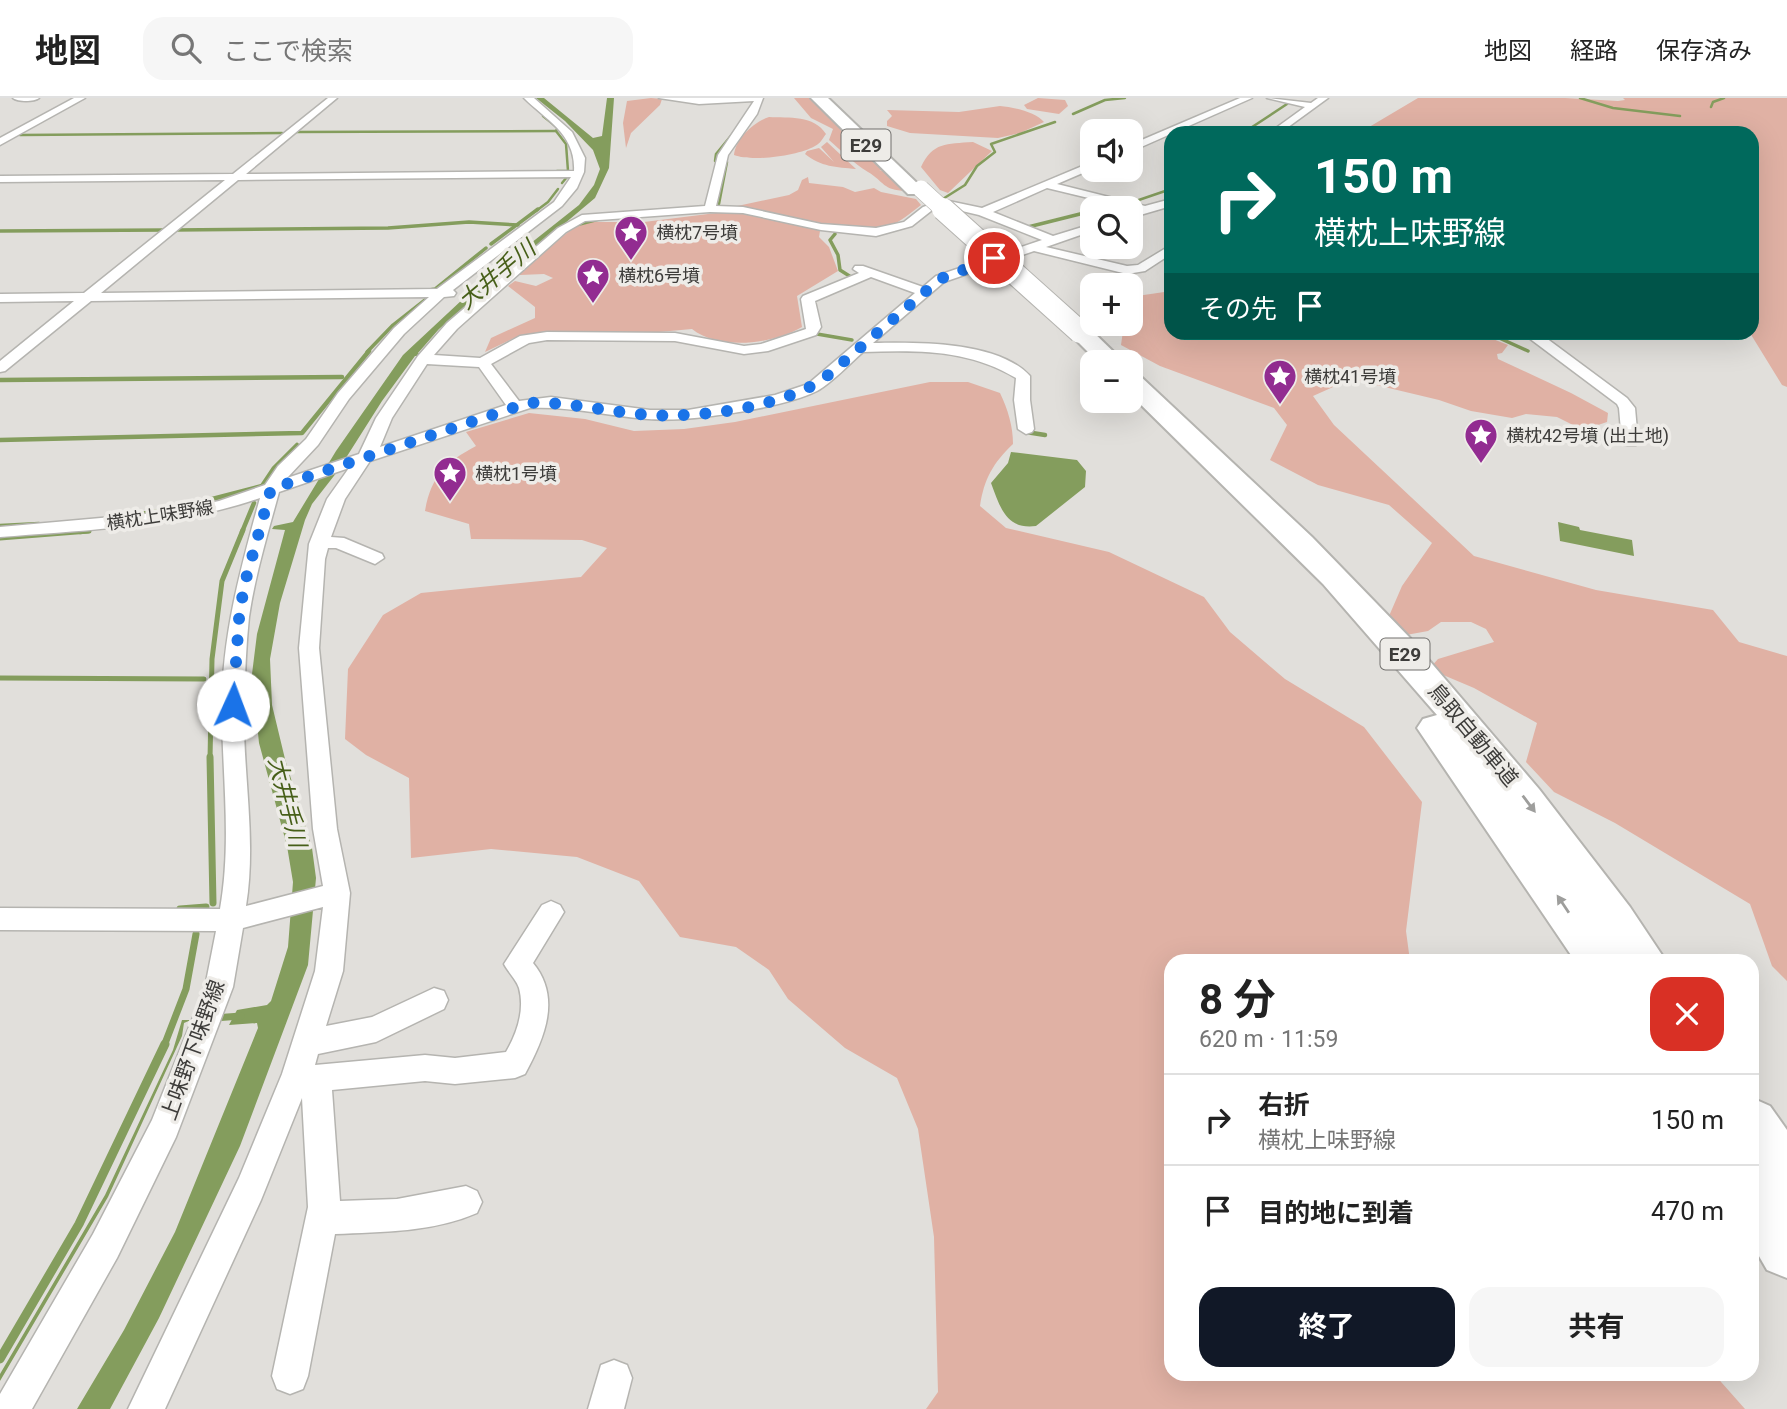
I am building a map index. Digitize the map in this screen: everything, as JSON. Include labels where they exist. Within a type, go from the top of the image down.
[{"type":"highway","name":"E29","points":[[819,98],[917,190],[1097,350]]},
{"type":"highway","name":"E29","points":[[826,98],[917,190]]},
{"type":"highway","name":"E29","points":[[1075,332],[1091,350]]},
{"type":"highway","name":"鳥取自動車道","points":[[1143,392],[1304,547],[1397,644],[1494,758],[1586,879],[1638,954]]},
{"type":"highway","name":"鳥取自動車道","points":[[1143,404],[1264,528],[1374,652],[1460,758],[1596,954]]},
{"type":"highway","points":[[1759,1134],[1787,1176]]},
{"type":"highway","points":[[1759,1205],[1787,1250]]},
{"type":"street","points":[[17,98],[35,98]]},
{"type":"street","points":[[0,142],[81,98]]},
{"type":"street","points":[[0,368],[333,98]]},
{"type":"street","points":[[271,489],[284,470],[312,442],[343,396],[399,331],[442,292],[558,204],[570,191],[577,174],[580,155],[576,142],[566,128],[528,98]]},
{"type":"street","points":[[663,98],[699,101],[746,98]]},
{"type":"street","points":[[710,209],[724,154],[753,113],[759,98],[752,98]]},
{"type":"street","points":[[1183,126],[1248,98]]},
{"type":"street","points":[[1271,98],[1312,106]]},
{"type":"street","points":[[1284,126],[1324,98]]},
{"type":"street","points":[[1143,143],[1164,134]]},
{"type":"street","points":[[983,212],[1080,170]]},
{"type":"street","points":[[0,179],[577,174]]},
{"type":"street","points":[[1048,185],[1146,210]]},
{"type":"street","points":[[290,1376],[324,1207],[305,1080],[307,1043],[329,971],[337,893],[326,829],[310,674],[311,595],[318,544],[337,499],[364,459],[384,418],[423,359],[452,326],[554,237],[582,218],[710,209],[743,210],[821,227],[866,232],[908,224],[927,209],[940,203],[983,212],[1052,240]]},
{"type":"street","points":[[1143,211],[1164,204]]},
{"type":"street","name":"横枕上味野線","points":[[0,532],[168,517],[222,505],[515,406],[551,402],[662,415],[688,415],[778,398],[813,387],[940,279],[1080,231]]},
{"type":"street","points":[[1032,247],[1135,270],[1164,253]]},
{"type":"street","points":[[423,359],[482,363],[526,339],[547,337],[675,337],[733,349],[763,348],[811,332],[814,327],[808,299],[864,271],[924,292]]},
{"type":"street","points":[[0,298],[442,292],[487,297]]},
{"type":"street","points":[[1539,340],[1622,401],[1627,408],[1630,442]]},
{"type":"street","points":[[860,348],[960,351],[999,362],[1023,376],[1022,400],[1026,429]]},
{"type":"street","points":[[482,363],[515,406]]},
{"type":"street","name":"上味野下味野線","points":[[12,1409],[105,1246],[165,1128],[219,987],[232,920],[239,836],[233,705],[239,619],[244,586],[271,489]]},
{"type":"street","points":[[318,544],[338,542],[375,558]]},
{"type":"street","points":[[0,919],[232,920],[337,893]]},
{"type":"street","points":[[305,1080],[412,1069],[455,1071],[515,1065],[532,1033],[536,1011],[525,971],[518,964],[551,912]]},
{"type":"street","points":[[307,1043],[376,1030],[434,1000]]},
{"type":"street","points":[[146,1409],[305,1080]]},
{"type":"street","points":[[322,1218],[397,1215],[466,1202]]},
{"type":"shaded area","points":[[794,98],[814,98],[884,170],[879,171],[885,171],[906,191],[888,187],[852,161],[829,140],[833,129],[811,118]]},
{"type":"shaded area","points":[[1038,98],[1065,100],[1068,106],[1059,114],[1027,109],[1024,105]]},
{"type":"shaded area","points":[[1418,98],[1565,98],[1618,101],[1625,100],[1623,98],[1787,98],[1787,387],[1782,385],[1754,340],[1759,340],[1759,126],[1371,126]]},
{"type":"shaded area","points":[[662,99],[660,105],[631,133],[626,148],[623,123],[627,101]]},
{"type":"shaded area","points":[[1000,106],[1030,113],[1044,122],[1020,133],[998,138],[910,133],[887,126],[887,121],[892,116],[887,110],[959,112]]},
{"type":"shaded area","points":[[769,117],[793,118],[815,123],[826,134],[817,145],[798,153],[763,158],[734,155],[738,143],[747,132]]},
{"type":"shaded area","points":[[827,142],[856,169],[823,164],[805,154],[819,148],[834,162],[821,147]]},
{"type":"shaded area","points":[[973,142],[992,151],[948,193],[940,190],[921,167],[930,153],[941,146]]},
{"type":"shaded area","points":[[808,177],[809,183],[843,187],[855,192],[874,188],[916,199],[921,205],[893,224],[872,230],[832,227],[728,208],[789,195],[798,190],[802,180]]},
{"type":"shaded area","points":[[724,212],[751,214],[817,228],[820,231],[819,237],[829,247],[838,271],[797,296],[802,327],[777,338],[747,343],[717,340],[692,329],[637,334],[533,334],[514,338],[485,352],[491,338],[535,318],[535,307],[508,286],[515,281],[536,286],[553,278],[544,274],[520,275],[519,272],[573,228],[591,222],[644,222]]},
{"type":"shaded area","points":[[1164,292],[1164,340],[1496,340],[1508,345],[1502,353],[1497,354],[1498,359],[1608,413],[1607,422],[1583,430],[1557,417],[1526,414],[1512,418],[1471,411],[1439,400],[1351,379],[1313,396],[1334,425],[1474,556],[1596,590],[1713,610],[1739,642],[1787,656],[1787,981],[1772,966],[1750,904],[1615,823],[1554,792],[1526,762],[1537,723],[1474,688],[1429,669],[1438,659],[1494,642],[1486,629],[1471,622],[1441,622],[1428,631],[1406,635],[1386,623],[1402,586],[1432,543],[1389,505],[1318,485],[1270,460],[1287,425],[1274,408],[1160,366],[1143,357],[1143,350],[1130,350],[1121,345],[1122,336],[1143,336],[1143,295]]},
{"type":"shaded area","points":[[930,382],[968,382],[1000,393],[1011,424],[1013,444],[990,472],[980,506],[1006,528],[1109,552],[1204,597],[1230,632],[1285,679],[1364,727],[1422,802],[1406,931],[1409,954],[1164,954],[1164,1381],[1720,1381],[1745,1409],[926,1409],[938,1392],[934,1237],[918,1129],[897,1078],[845,1048],[788,999],[769,970],[736,947],[680,937],[639,881],[577,857],[491,849],[411,858],[409,778],[366,755],[345,739],[348,669],[383,615],[421,593],[581,577],[607,548],[582,540],[471,539],[469,524],[425,511],[431,488],[442,471],[456,458],[476,446],[466,432],[529,413],[585,419],[634,431],[684,429],[735,422]]},
{"type":"water","name":"大井手川","points":[[536,98],[544,98],[593,138],[602,136],[607,98],[614,98],[609,168],[595,198],[439,329],[418,353],[425,354],[423,356],[415,356],[382,401],[337,472],[312,504],[305,520],[280,603],[270,659],[272,705],[312,848],[316,878],[308,965],[240,1146],[159,1318],[110,1409],[77,1409],[124,1330],[175,1232],[258,1028],[257,1023],[229,1025],[237,1010],[267,1005],[271,1001],[288,947],[293,882],[287,846],[259,743],[252,674],[257,634],[285,530],[272,529],[274,526],[293,522],[336,451],[403,355],[478,285],[579,205],[594,185],[600,169],[593,150],[565,121]]},
{"type":"water","points":[[1011,452],[1077,460],[1086,471],[1085,487],[1036,526],[1018,524],[1001,508],[991,483],[1008,463]]},
{"type":"water","points":[[1558,522],[1579,527],[1580,530],[1632,540],[1634,556],[1560,541]]},
{"type":"water","points":[[182,1020],[191,1020],[184,1023],[182,1036],[108,1197],[0,1381],[0,1374],[105,1195],[173,1050]]},
{"type":"waterway","points":[[1073,114],[1105,100],[1125,98]]},
{"type":"waterway","points":[[1580,98],[1613,108],[1680,116]]},
{"type":"waterway","points":[[1711,107],[1713,102],[1724,98]]},
{"type":"waterway","points":[[1254,126],[1287,104]]},
{"type":"waterway","points":[[546,116],[543,116],[558,128],[556,131]]},
{"type":"waterway","points":[[938,202],[965,185],[977,166],[995,152],[991,144],[1055,122]]},
{"type":"waterway","points":[[295,132],[556,131]]},
{"type":"waterway","points":[[556,131],[566,144],[568,171],[557,171]]},
{"type":"waterway","points":[[715,161],[716,154],[734,132]]},
{"type":"waterway","points":[[20,135],[282,133]]},
{"type":"waterway","points":[[719,204],[727,162]]},
{"type":"waterway","points":[[562,183],[567,177]]},
{"type":"waterway","points":[[536,211],[548,202],[558,189]]},
{"type":"waterway","points":[[1143,199],[1164,191]]},
{"type":"waterway","points":[[517,225],[538,209]]},
{"type":"waterway","points":[[1028,227],[1080,214]]},
{"type":"waterway","points":[[572,226],[599,219]]},
{"type":"waterway","points":[[174,230],[388,228],[469,222],[517,225]]},
{"type":"waterway","points":[[491,244],[517,225]]},
{"type":"waterway","points":[[0,231],[165,230]]},
{"type":"waterway","points":[[835,234],[830,240],[838,255],[840,270],[851,277]]},
{"type":"waterway","points":[[429,290],[435,289],[486,248]]},
{"type":"waterway","points":[[367,352],[393,325],[426,299]]},
{"type":"waterway","points":[[817,334],[852,340]]},
{"type":"waterway","points":[[1504,340],[1528,351]]},
{"type":"waterway","points":[[0,440],[302,433],[369,351]]},
{"type":"waterway","points":[[0,380],[342,377]]},
{"type":"waterway","points":[[1026,432],[1045,435]]},
{"type":"waterway","points":[[116,517],[170,510],[262,486],[274,468],[297,445]]},
{"type":"waterway","points":[[242,532],[254,503]]},
{"type":"waterway","points":[[0,526],[39,524]]},
{"type":"waterway","points":[[210,758],[212,659],[222,581],[243,530]]},
{"type":"waterway","points":[[0,538],[89,531],[80,532]]},
{"type":"waterway","points":[[0,678],[204,679]]},
{"type":"waterway","points":[[210,758],[213,903]]},
{"type":"waterway","points":[[180,909],[206,907]]},
{"type":"waterway","points":[[164,1046],[186,989],[196,934]]},
{"type":"waterway","points":[[214,1018],[241,1016]]},
{"type":"waterway","points":[[0,1359],[79,1224],[165,1044]]},
{"type":"place","name":"横枕7号墳","points":[[631,262]]},
{"type":"place","name":"横枕6号墳","points":[[593,305]]},
{"type":"place","name":"横枕41号墳","points":[[1280,406]]},
{"type":"place","name":"横枕42号墳 (出土地)","points":[[1481,465]]},
{"type":"place","name":"横枕1号墳","points":[[450,503]]},
{"type":"route","points":[[233,705],[244,586],[271,489],[528,403],[551,402],[650,415],[688,415],[795,393],[813,387],[827,376],[940,279],[994,258]]}]
